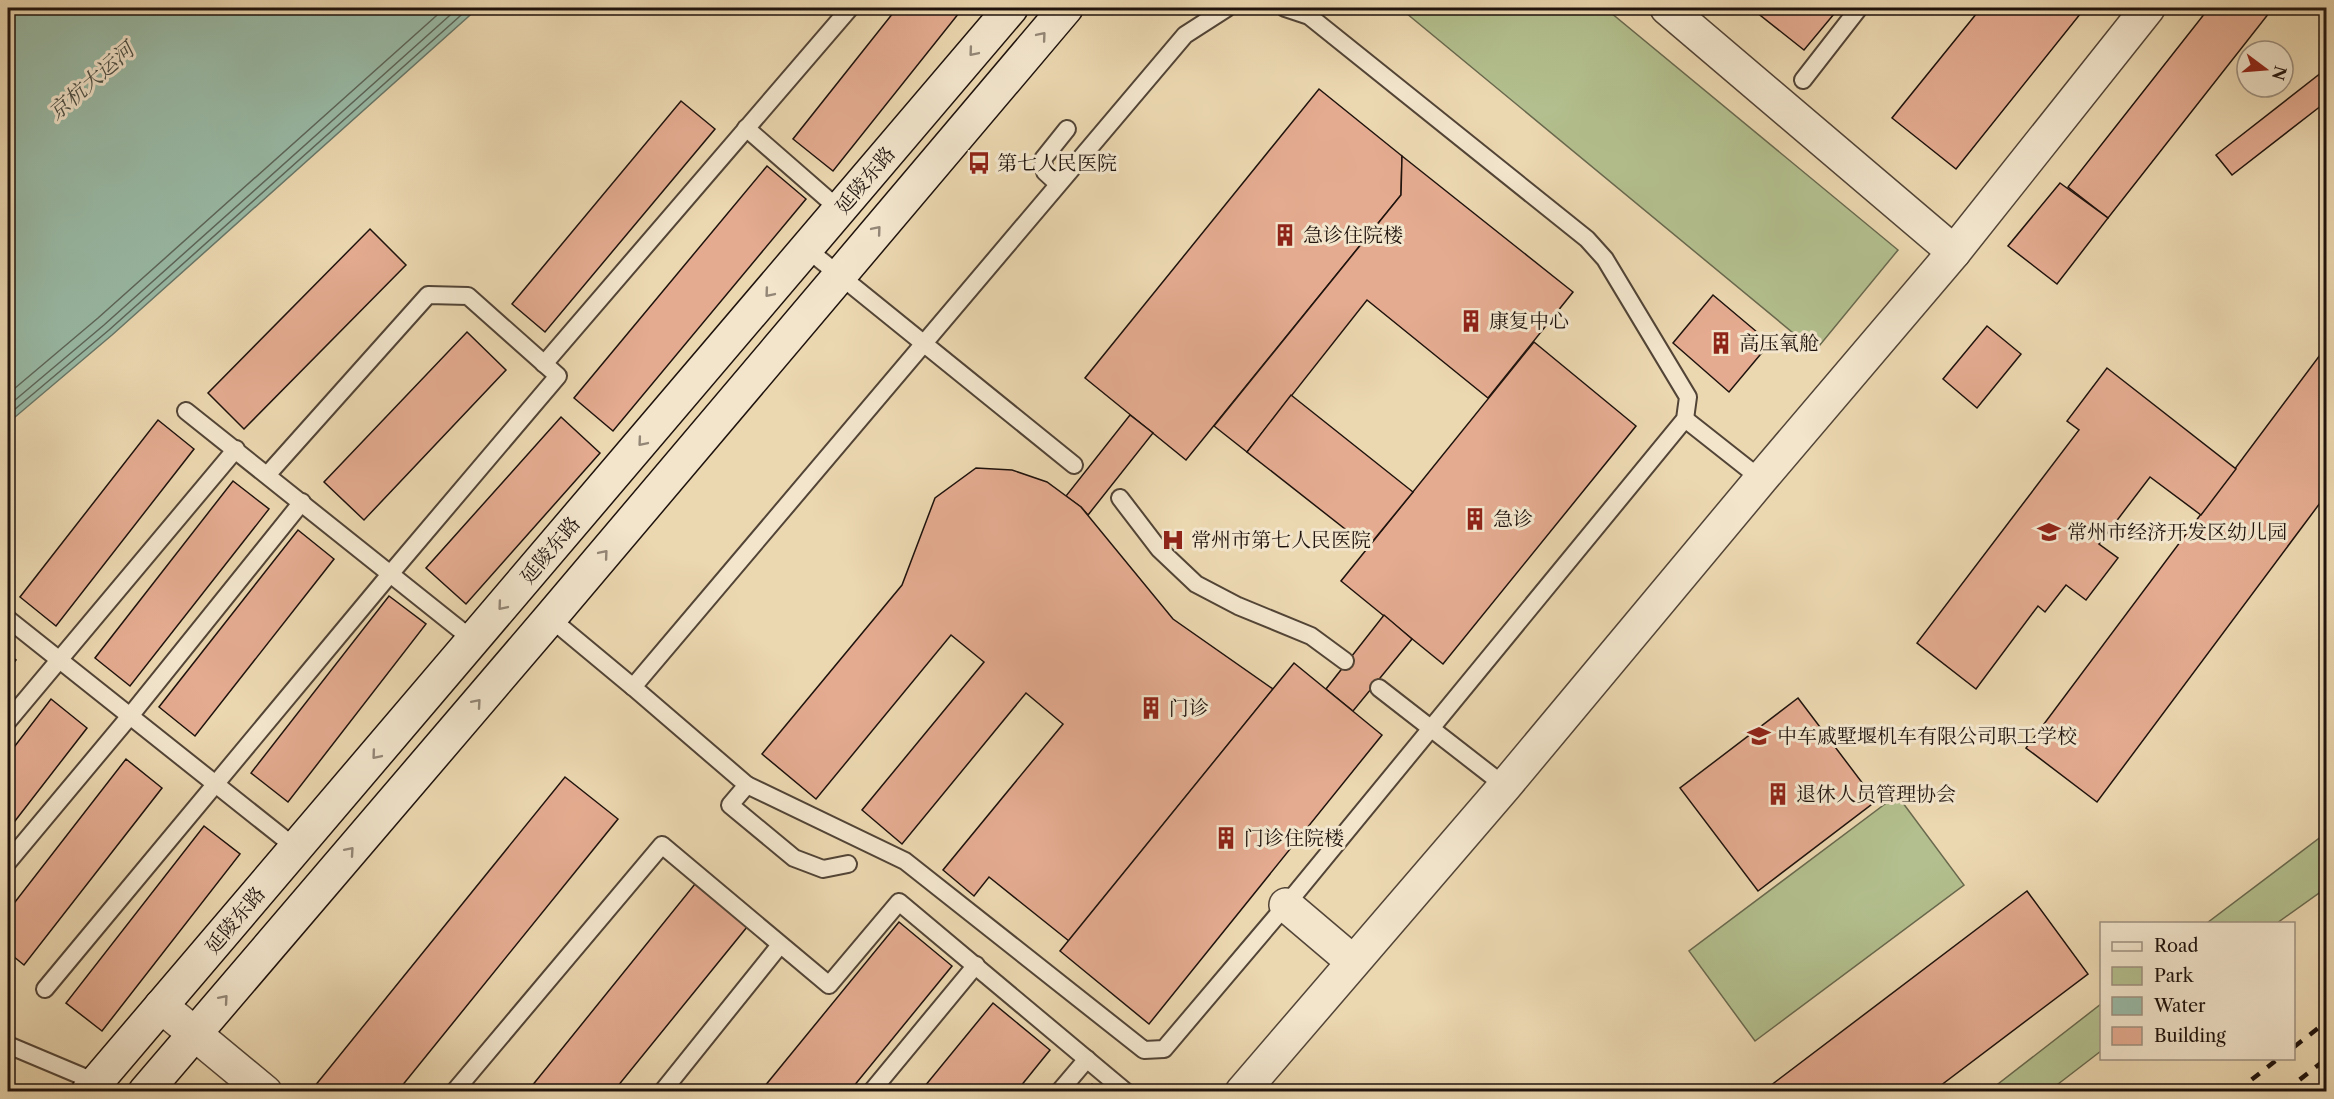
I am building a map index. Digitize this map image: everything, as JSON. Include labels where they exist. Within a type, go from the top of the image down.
[{"type":"main road","name":"延陵东路","points":[[92,1087],[1011,8]]},
{"type":"main road","name":"延陵东路","points":[[145,1092],[1066,8]]},
{"type":"main road","points":[[1667,8],[1954,252]]},
{"type":"main road","points":[[1242,1092],[1352,961],[1505,786],[1954,252],[2148,8]]},
{"type":"main road","points":[[1286,905],[1352,961]]},
{"type":"main road","points":[[161,1006],[265,1092]]},
{"type":"lane","points":[[544,364],[850,8]]},
{"type":"lane","points":[[633,687],[1185,35],[1227,8]]},
{"type":"lane","points":[[550,618],[747,785],[905,861],[1144,1050],[1164,1049],[1432,728],[1563,558],[1684,419],[1688,397],[1605,259],[1587,239],[1309,16],[1285,8]]},
{"type":"lane","points":[[1803,80],[1859,8]]},
{"type":"lane","points":[[746,128],[840,210]]},
{"type":"lane","points":[[1058,184],[1045,172],[1043,159],[1067,129]]},
{"type":"lane","points":[[807,249],[1074,465]]},
{"type":"lane","points":[[45,989],[558,376],[468,296],[428,296],[268,474]]},
{"type":"lane","points":[[186,411],[268,474],[473,640]]},
{"type":"lane","points":[[1684,419],[1761,479]]},
{"type":"lane","points":[[8,721],[236,449]]},
{"type":"lane","points":[[1120,498],[1159,549],[1196,584],[1238,606],[1311,636],[1345,661]]},
{"type":"lane","points":[[8,862],[130,716],[302,502]]},
{"type":"lane","points":[[8,619],[296,848]]},
{"type":"lane","points":[[1380,688],[1505,786]]},
{"type":"lane","points":[[747,785],[730,805],[794,858],[823,869],[848,864]]},
{"type":"lane","points":[[454,1092],[662,845],[830,985],[899,902],[1126,1092]]},
{"type":"lane","points":[[662,1092],[780,945]]},
{"type":"lane","points":[[871,1092],[976,965]]},
{"type":"lane","points":[[8,1046],[92,1087]]},
{"type":"lane","points":[[1059,1092],[1087,1059]]},
{"type":"green space","points":[[1400,8],[1605,8],[1898,250],[1815,351]]},
{"type":"green space","points":[[1897,795],[1964,885],[1755,1041],[1689,951]]},
{"type":"green space","points":[[2326,833],[2326,888],[2278,922],[2208,922]]},
{"type":"green space","points":[[2100,1005],[2100,1052],[2049,1091],[1989,1091]]},
{"type":"water","name":"京杭大运河","points":[[8,8],[478,8],[112,335],[8,423]]},
{"type":"building","points":[[897,8],[963,8],[833,171],[793,139]]},
{"type":"building","points":[[1322,8],[1335,8],[1330,13]]},
{"type":"building","points":[[1751,8],[1839,8],[1804,50]]},
{"type":"building","points":[[1981,8],[2085,8],[1956,169],[1892,118]]},
{"type":"building","points":[[2209,8],[2273,8],[2249,39],[2235,39],[2235,56],[2108,218],[2068,187]]},
{"type":"building","points":[[2326,69],[2326,102],[2232,175],[2216,155],[2288,99],[2295,99],[2295,93]]},
{"type":"building","name":"急诊住院楼","points":[[1319,89],[1402,156],[1401,195],[1186,460],[1085,378]]},
{"type":"building","points":[[681,101],[715,129],[545,332],[512,304]]},
{"type":"building","name":"康复中心","points":[[1402,156],[1573,292],[1488,398],[1367,300],[1247,452],[1214,426],[1401,195]]},
{"type":"building","points":[[767,166],[806,199],[613,431],[574,398]]},
{"type":"building","points":[[2060,183],[2108,218],[2057,284],[2008,246]]},
{"type":"building","points":[[370,229],[406,265],[244,429],[208,393]]},
{"type":"building","name":"高压氧舱","points":[[1713,295],[1770,343],[1729,392],[1673,343]]},
{"type":"building","points":[[1987,326],[2021,354],[1977,408],[1943,379]]},
{"type":"building","points":[[467,332],[506,370],[364,520],[324,482]]},
{"type":"building","name":"急诊","points":[[1534,342],[1636,426],[1443,664],[1341,581]]},
{"type":"building","points":[[2326,347],[2326,495],[2097,802],[2026,748]]},
{"type":"building","points":[[2107,368],[2236,469],[2201,515],[2150,477],[2099,544],[2118,558],[2086,600],[2066,585],[2045,612],[2038,606],[1976,689],[1917,643],[2079,430],[2067,421]]},
{"type":"building","points":[[1291,395],[1413,492],[1368,547],[1247,452]]},
{"type":"building","points":[[1130,415],[1153,433],[1088,515],[1066,496]]},
{"type":"building","points":[[561,417],[600,453],[466,604],[426,568]]},
{"type":"building","points":[[158,420],[194,449],[56,626],[20,597]]},
{"type":"building","name":"门诊","points":[[976,468],[1012,470],[1047,482],[1081,507],[1173,619],[1273,689],[1069,941],[989,877],[974,896],[943,870],[1063,724],[1026,693],[902,844],[862,810],[984,662],[951,635],[816,799],[762,754],[902,585],[935,498]]},
{"type":"building","points":[[233,481],[269,509],[130,686],[95,658]]},
{"type":"building","points":[[298,530],[334,559],[195,736],[159,707]]},
{"type":"building","points":[[389,596],[426,624],[288,802],[251,773]]},
{"type":"building","points":[[1384,615],[1412,639],[1353,711],[1326,689]]},
{"type":"building","points":[[8,654],[16,660],[8,671]]},
{"type":"building","name":"门诊住院楼","points":[[1294,663],[1382,735],[1149,1024],[1060,951]]},
{"type":"building","name":"退休人员管理协会","points":[[1798,698],[1876,801],[1758,891],[1680,788]]},
{"type":"building","points":[[51,699],[87,728],[8,830],[8,755]]},
{"type":"building","points":[[126,759],[162,788],[24,965],[8,952],[8,911]]},
{"type":"building","points":[[565,777],[618,819],[397,1092],[310,1092]]},
{"type":"building","points":[[204,826],[240,854],[102,1031],[66,1003]]},
{"type":"building","points":[[695,884],[747,927],[613,1092],[527,1092]]},
{"type":"building","points":[[2027,891],[2088,974],[1932,1092],[1762,1092]]},
{"type":"building","points":[[899,922],[952,966],[849,1092],[760,1092]]},
{"type":"building","points":[[993,1003],[1050,1050],[1016,1092],[920,1092]]},
{"type":"building","points":[[1092,1084],[1102,1092],[1086,1092]]},
{"type":"railway","points":[[2295,1046],[2326,1022]]},
{"type":"railway","points":[[2284,1092],[2326,1059]]},
{"type":"railway","points":[[2236,1092],[2276,1060]]},
{"type":"place","name":"第七人民医院","points":[[979,163]]},
{"type":"place","name":"急诊住院楼","points":[[1285,235]]},
{"type":"place","name":"康复中心","points":[[1471,321]]},
{"type":"place","name":"高压氧舱","points":[[1721,343]]},
{"type":"place","name":"急诊","points":[[1475,519]]},
{"type":"place","name":"常州市经济开发区幼儿园","points":[[2049,532]]},
{"type":"place","name":"常州市第七人民医院","points":[[1173,540]]},
{"type":"place","name":"门诊","points":[[1151,708]]},
{"type":"place","name":"中车戚墅堰机车有限公司职工学校","points":[[1759,736]]},
{"type":"place","name":"退休人员管理协会","points":[[1778,794]]},
{"type":"place","name":"门诊住院楼","points":[[1226,838]]}]
